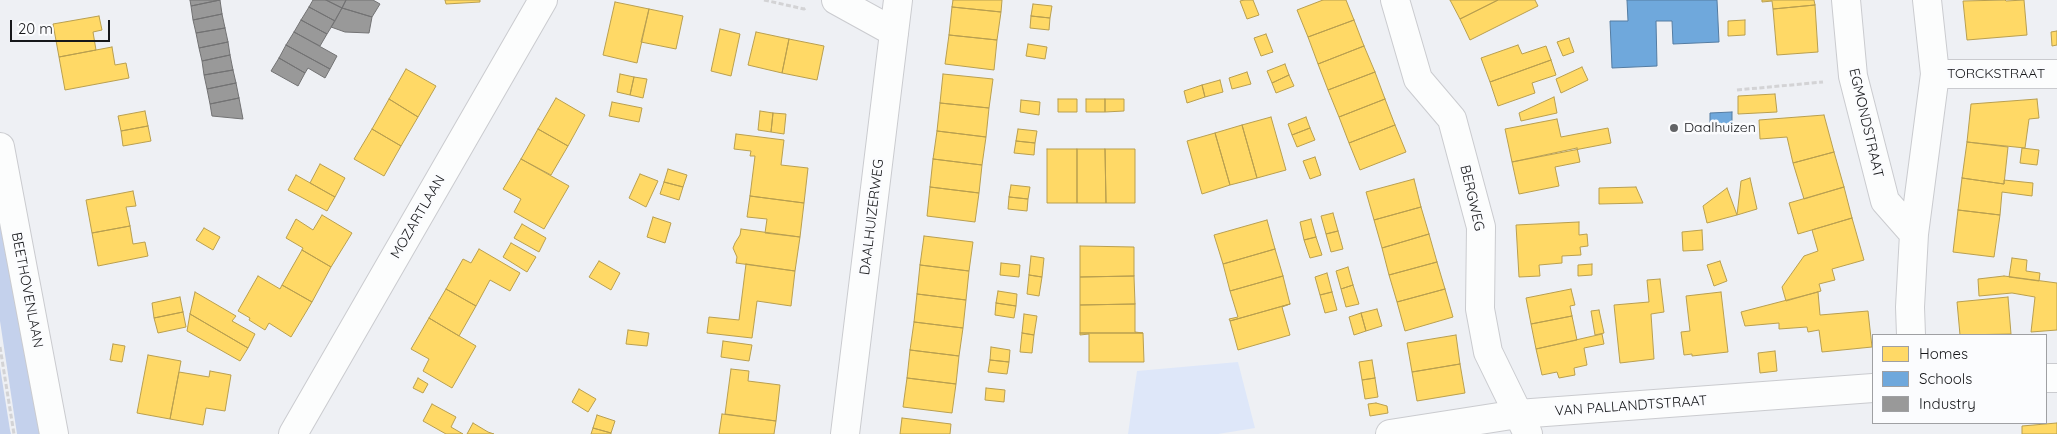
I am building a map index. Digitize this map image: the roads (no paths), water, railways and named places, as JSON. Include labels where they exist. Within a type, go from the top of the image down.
[{"type":"street","name":"MOZARTLAAN","points":[[293,434],[543,0]]},
{"type":"street","name":"DAALHUIZERWEG","points":[[845,434],[898,0]]},
{"type":"street","name":"BERGWEG","points":[[1395,0],[1418,79],[1452,119],[1481,228],[1480,308],[1488,352],[1523,424]]},
{"type":"street","name":"EGMONDSTRAAT","points":[[1846,0],[1853,76],[1885,202],[1914,234]]},
{"type":"street","points":[[1911,334],[1910,307],[1914,234],[1935,74],[1928,0]]},
{"type":"street","points":[[823,2],[894,32]]},
{"type":"street","name":"TORCKSTRAAT","points":[[1935,74],[2057,74]]},
{"type":"street","name":"BEETHOVENLAAN","points":[[0,147],[54,434]]},
{"type":"street","name":"VAN PALLANDTSTRAAT","points":[[1390,434],[1523,424],[1872,388]]},
{"type":"place","name":"Daalhuizen","points":[[1674,128]]}]
